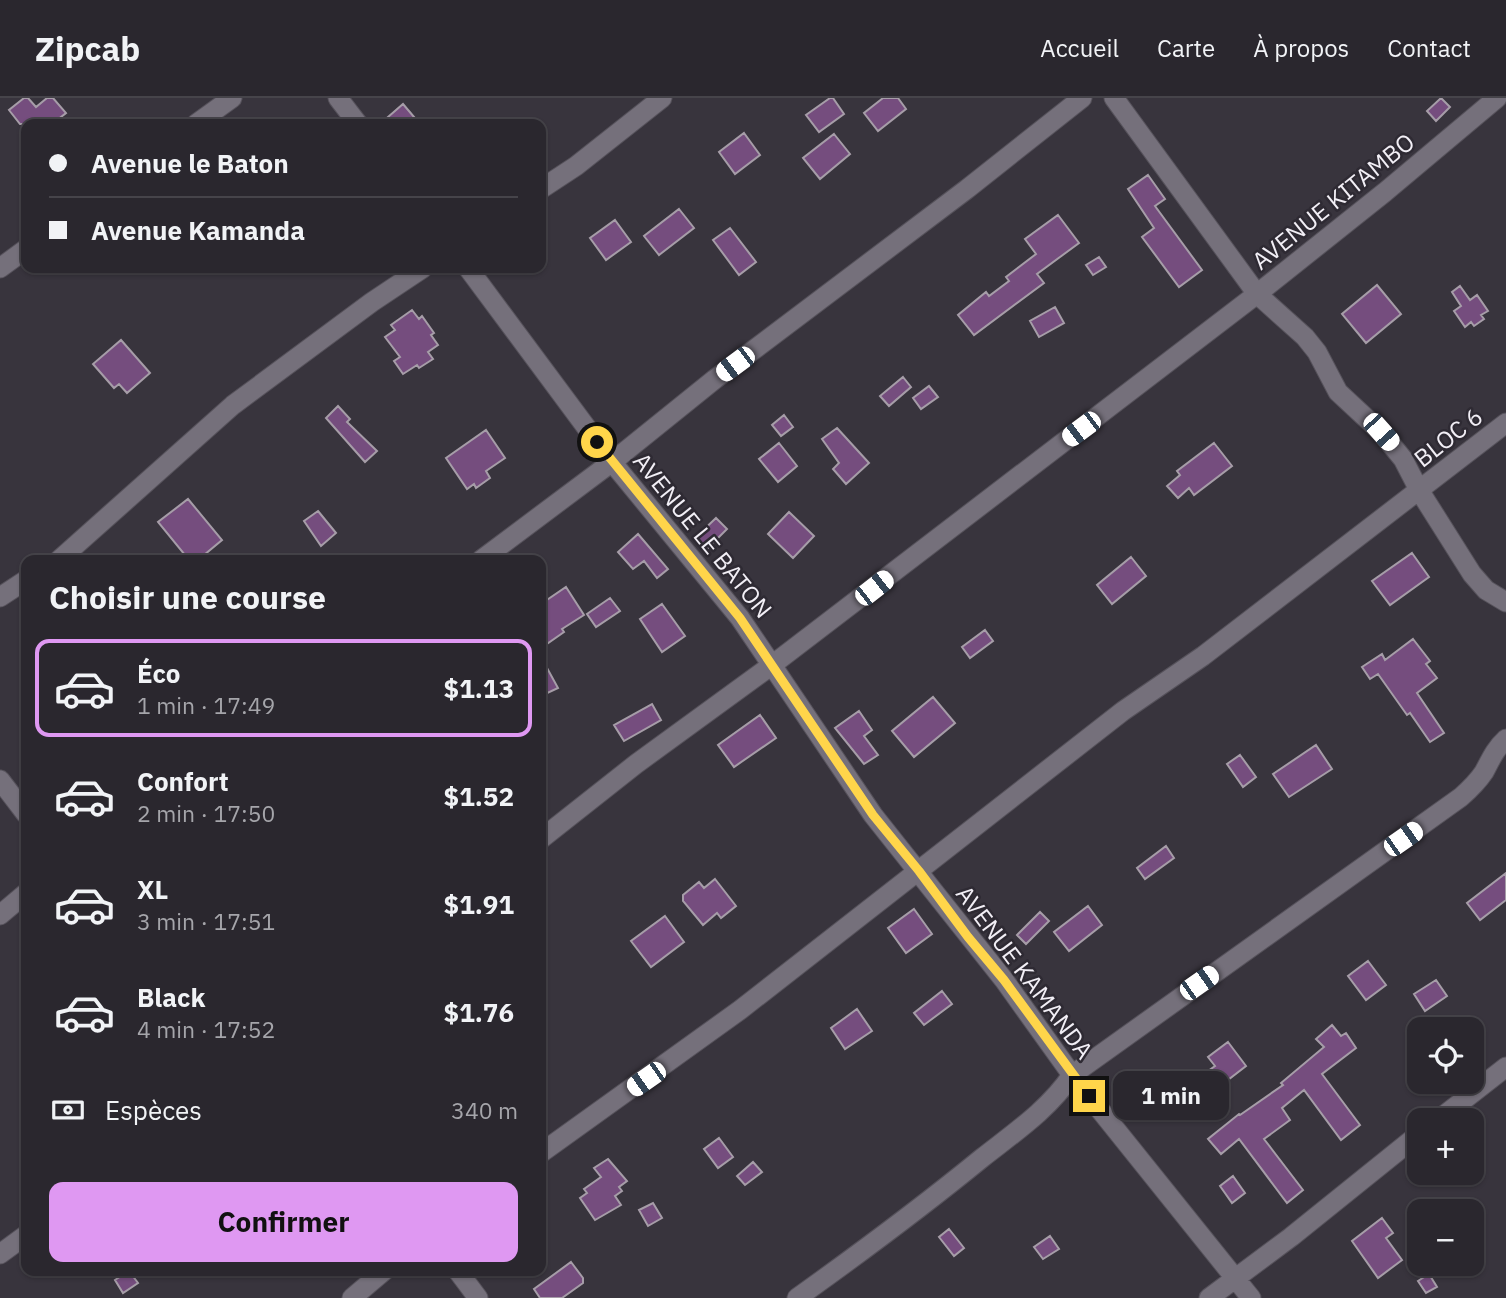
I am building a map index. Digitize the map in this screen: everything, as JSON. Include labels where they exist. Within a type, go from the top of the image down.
[{"type":"street","points":[[203,119],[232,98]]},
{"type":"street","points":[[338,98],[354,119]]},
{"type":"street","points":[[546,186],[576,166],[662,98]]},
{"type":"street","points":[[488,555],[1082,98]]},
{"type":"street","name":"AVENUE KITAMBO","points":[[1114,98],[1257,294],[1497,98]]},
{"type":"street","points":[[0,268],[21,253]]},
{"type":"street","points":[[64,555],[233,405],[416,273]]},
{"type":"street","name":"AVENUE LE BATON","points":[[472,273],[612,462],[740,618],[873,815],[919,871]]},
{"type":"street","points":[[546,835],[1257,294],[1305,337],[1317,352],[1338,392],[1403,459],[1419,490],[1472,574],[1486,590],[1506,602]]},
{"type":"street","name":"BLOC 6","points":[[546,1149],[740,1010],[1124,711],[1203,656],[1506,423]]},
{"type":"street","points":[[0,597],[21,583]]},
{"type":"street","points":[[797,1298],[902,1222],[1038,1115],[1058,1095],[1072,1075],[1436,816],[1472,787],[1506,739]]},
{"type":"street","points":[[0,780],[21,807]]},
{"type":"street","name":"AVENUE KAMANDA","points":[[919,871],[1004,980],[1072,1075],[1251,1298]]},
{"type":"street","points":[[0,915],[21,897]]},
{"type":"street","points":[[1453,1108],[1506,1067]]},
{"type":"street","points":[[1209,1298],[1407,1143]]},
{"type":"street","points":[[0,1254],[21,1239]]},
{"type":"street","points":[[352,1298],[378,1276]]},
{"type":"street","points":[[462,1276],[478,1298]]},
{"type":"building","points":[[24,98],[28,98],[36,107],[47,98],[53,98],[66,113],[58,119],[21,119],[20,124],[9,110]]},
{"type":"building","points":[[833,98],[844,114],[819,132],[806,115]]},
{"type":"building","points":[[883,98],[898,98],[906,109],[878,131],[864,113]]},
{"type":"building","points":[[1441,98],[1450,107],[1436,121],[1427,111]]},
{"type":"building","points":[[403,104],[416,119],[386,119]]},
{"type":"building","points":[[744,133],[760,155],[735,174],[719,152]]},
{"type":"building","points":[[834,134],[850,154],[820,179],[803,158]]},
{"type":"building","points":[[1148,175],[1165,199],[1155,206],[1202,270],[1179,287],[1142,237],[1154,228],[1128,189]]},
{"type":"building","points":[[679,209],[694,228],[659,255],[644,236]]},
{"type":"building","points":[[1058,215],[1079,243],[1037,274],[1044,283],[974,335],[958,315],[986,292],[989,296],[1009,281],[1006,277],[1036,254],[1025,239]]},
{"type":"building","points":[[615,220],[631,242],[606,260],[590,238]]},
{"type":"building","points":[[730,228],[756,262],[739,275],[713,240]]},
{"type":"building","points":[[1099,257],[1106,267],[1093,275],[1086,265]]},
{"type":"building","points":[[1377,285],[1401,314],[1366,343],[1342,314]]},
{"type":"building","points":[[1460,286],[1470,300],[1477,295],[1488,311],[1481,315],[1484,319],[1474,326],[1471,322],[1465,327],[1454,311],[1461,306],[1452,292]]},
{"type":"building","points":[[1055,307],[1064,323],[1039,337],[1030,321]]},
{"type":"building","points":[[412,310],[419,319],[422,316],[434,333],[431,335],[438,345],[428,352],[433,359],[403,374],[394,361],[400,357],[385,337],[395,330],[391,325]]},
{"type":"building","points":[[121,340],[150,373],[127,393],[119,384],[114,388],[93,364]]},
{"type":"building","points":[[903,377],[911,387],[889,406],[880,396]]},
{"type":"building","points":[[929,386],[938,397],[921,409],[913,398]]},
{"type":"building","points":[[338,406],[350,419],[347,422],[377,451],[365,462],[326,418]]},
{"type":"building","points":[[784,415],[793,427],[781,436],[772,425]]},
{"type":"building","points":[[837,428],[869,463],[846,484],[833,469],[839,463],[822,439]]},
{"type":"building","points":[[486,430],[505,458],[486,471],[490,478],[476,488],[474,484],[467,489],[446,458]]},
{"type":"building","points":[[779,443],[797,466],[778,482],[759,459]]},
{"type":"building","points":[[1214,443],[1232,466],[1194,495],[1189,488],[1178,498],[1167,486],[1180,475],[1177,471]]},
{"type":"building","points":[[188,499],[222,540],[204,555],[185,555],[158,522]]},
{"type":"building","points":[[318,511],[336,533],[321,546],[304,521]]},
{"type":"building","points":[[789,512],[814,536],[793,558],[768,534]]},
{"type":"building","points":[[716,518],[727,529],[706,550],[695,538]]},
{"type":"building","points":[[638,534],[668,569],[657,578],[644,561],[633,569],[618,552]]},
{"type":"building","points":[[1412,553],[1429,577],[1390,605],[1372,581]]},
{"type":"building","points":[[1131,557],[1146,576],[1112,604],[1097,585]]},
{"type":"building","points":[[566,587],[584,615],[562,629],[564,632],[546,645],[546,601]]},
{"type":"building","points":[[610,598],[620,611],[596,627],[587,614]]},
{"type":"building","points":[[662,604],[685,636],[662,652],[640,619]]},
{"type":"building","points":[[985,630],[993,641],[970,658],[962,647]]},
{"type":"building","points":[[1413,639],[1430,661],[1426,664],[1437,678],[1417,693],[1444,733],[1430,742],[1378,674],[1370,679],[1362,667],[1382,654],[1385,660]]},
{"type":"building","points":[[546,666],[558,688],[546,694]]},
{"type":"building","points":[[933,697],[955,723],[914,757],[892,731]]},
{"type":"building","points":[[652,704],[661,720],[624,741],[614,725]]},
{"type":"building","points":[[859,711],[872,730],[864,736],[878,755],[864,764],[835,728]]},
{"type":"building","points":[[760,715],[776,738],[734,767],[718,745]]},
{"type":"building","points":[[1316,745],[1332,769],[1289,797],[1273,774]]},
{"type":"building","points":[[1240,755],[1256,777],[1243,787],[1227,764]]},
{"type":"building","points":[[1166,846],[1174,858],[1145,879],[1137,868]]},
{"type":"building","points":[[1506,873],[1506,900],[1480,920],[1467,903]]},
{"type":"building","points":[[715,879],[736,906],[721,918],[717,913],[703,925],[683,901],[683,895],[699,882],[704,888]]},
{"type":"building","points":[[1088,906],[1102,925],[1069,951],[1054,932]]},
{"type":"building","points":[[914,909],[932,934],[906,953],[888,928]]},
{"type":"building","points":[[1040,912],[1049,921],[1026,944],[1017,935]]},
{"type":"building","points":[[665,916],[684,942],[651,967],[631,941]]},
{"type":"building","points":[[1368,961],[1386,985],[1366,1000],[1348,976]]},
{"type":"building","points":[[1436,980],[1447,996],[1425,1011],[1414,994]]},
{"type":"building","points":[[942,991],[952,1004],[924,1025],[914,1013]]},
{"type":"building","points":[[857,1009],[872,1031],[845,1049],[831,1028]]},
{"type":"building","points":[[1332,1025],[1341,1036],[1346,1033],[1356,1048],[1322,1074],[1360,1125],[1341,1140],[1304,1090],[1282,1108],[1290,1120],[1264,1139],[1303,1190],[1287,1203],[1239,1139],[1221,1154],[1208,1139],[1239,1114],[1283,1085],[1281,1083],[1324,1047],[1316,1039]]},
{"type":"building","points":[[1228,1042],[1246,1066],[1202,1100],[1190,1084],[1215,1066],[1208,1057]]},
{"type":"building","points":[[719,1138],[733,1157],[718,1168],[704,1149]]},
{"type":"building","points":[[608,1159],[627,1181],[619,1187],[622,1191],[615,1196],[621,1205],[595,1220],[580,1198],[587,1193],[584,1189],[601,1177],[594,1168]]},
{"type":"building","points":[[753,1162],[762,1172],[745,1185],[737,1176]]},
{"type":"building","points":[[1233,1176],[1245,1193],[1232,1203],[1220,1186]]},
{"type":"building","points":[[653,1203],[662,1218],[648,1226],[639,1210]]},
{"type":"building","points":[[1382,1218],[1393,1233],[1386,1238],[1402,1260],[1378,1278],[1352,1241]]},
{"type":"building","points":[[949,1229],[964,1248],[954,1256],[939,1237]]},
{"type":"building","points":[[1050,1236],[1059,1249],[1043,1259],[1034,1247]]},
{"type":"building","points":[[571,1262],[583,1278],[583,1283],[562,1298],[540,1298],[534,1289]]},
{"type":"building","points":[[121,1276],[133,1276],[138,1283],[123,1293],[115,1280]]},
{"type":"building","points":[[1430,1276],[1437,1287],[1426,1293],[1418,1281]]},
{"type":"route","points":[[597,442],[740,618],[873,815],[1004,980],[1089,1096]]}]
